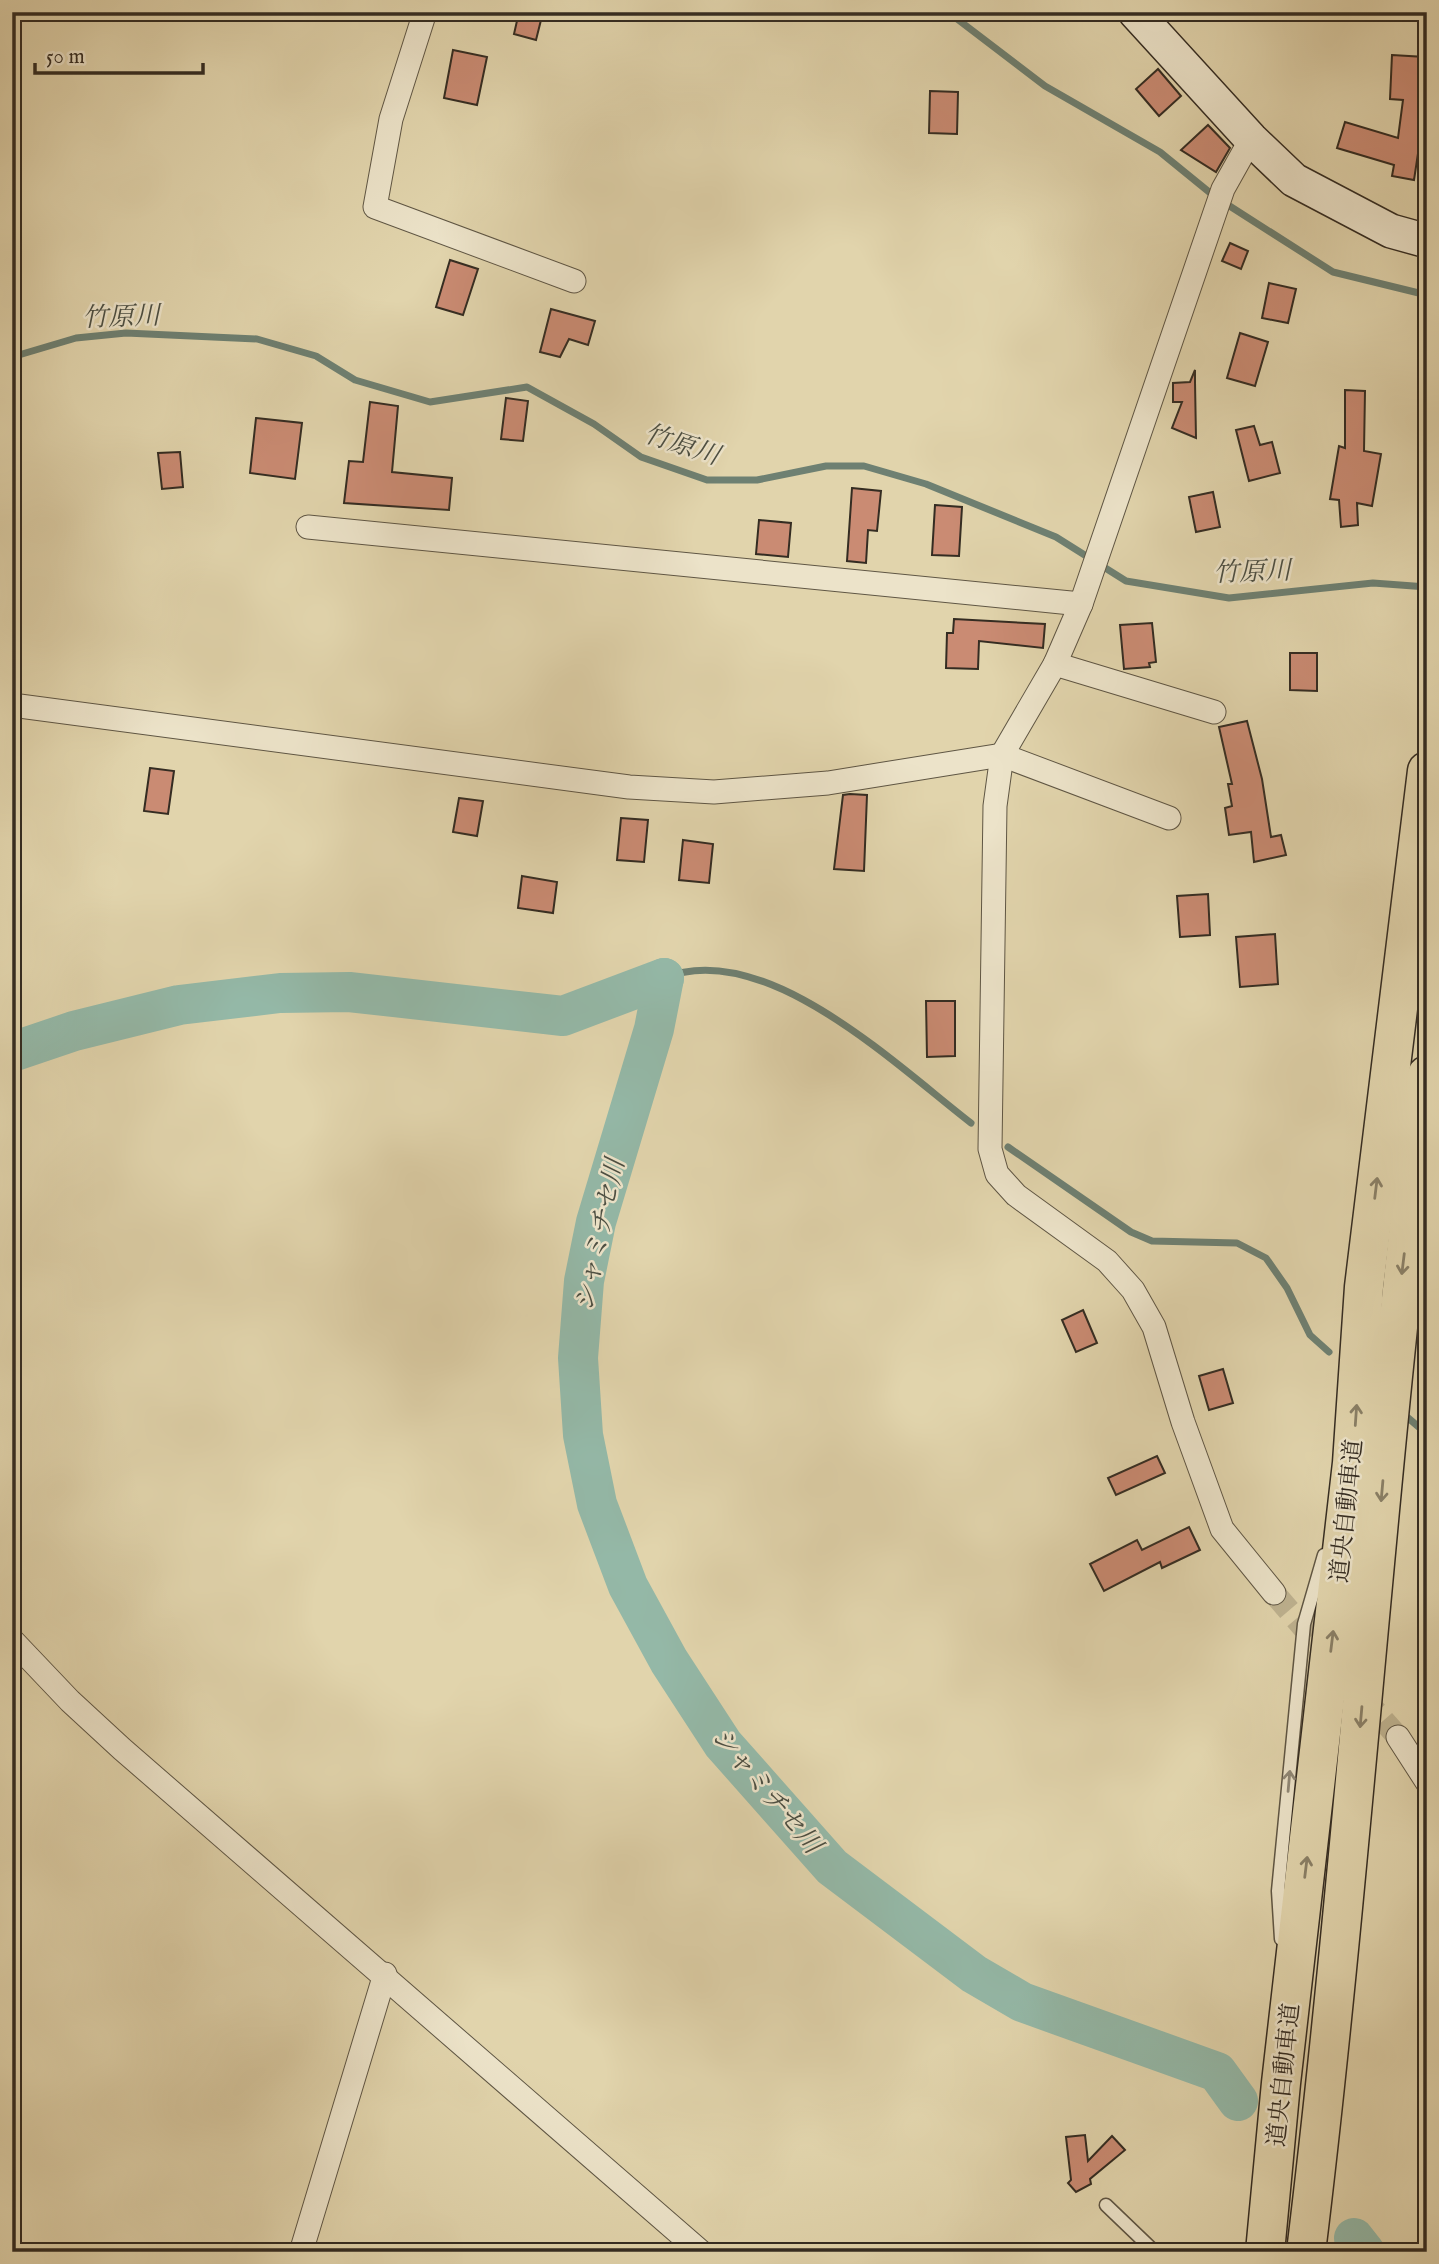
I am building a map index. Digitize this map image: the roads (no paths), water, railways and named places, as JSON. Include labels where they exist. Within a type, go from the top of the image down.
[{"type":"highway","name":"道央自動車道","points":[[1265,2252],[1281,2083],[1352,1463],[1364,1287],[1427,771]]},
{"type":"highway","name":"道央自動車道","points":[[1306,2252],[1339,1953],[1400,1291],[1427,1075]]},
{"type":"highway","points":[[1318,2252],[1339,1953]]},
{"type":"highway","points":[[1239,2252],[1281,2083]]},
{"type":"street","points":[[425,12],[391,119],[375,207],[574,281]]},
{"type":"street","points":[[1151,20],[1251,139],[1294,180],[1391,231],[1427,241]]},
{"type":"street","points":[[1251,139],[1223,189],[1081,604],[1055,664],[1002,755],[995,806],[990,1149],[997,1174],[1016,1195],[1107,1261],[1133,1290],[1154,1327],[1223,1529],[1274,1593]]},
{"type":"street","points":[[308,527],[1081,604]]},
{"type":"street","points":[[1055,664],[1214,712]]},
{"type":"street","points":[[12,705],[629,787],[714,792],[828,783],[1002,755],[1169,818]]},
{"type":"street","points":[[12,1640],[70,1701],[121,1749],[384,1974],[701,2252]]},
{"type":"street","points":[[1398,1737],[1423,1768]]},
{"type":"street","points":[[301,2252],[384,1974]]},
{"type":"lane","points":[[1281,1947],[1278,1891],[1304,1624],[1352,1463]]},
{"type":"lane","points":[[1282,1961],[1286,2044]]},
{"type":"lane","points":[[1106,2205],[1155,2252]]},
{"type":"waterway","points":[[948,12],[1045,86],[1160,152],[1214,196],[1333,272],[1427,295]]},
{"type":"waterway","name":"竹原川","points":[[12,357],[76,338],[126,333],[257,339],[316,356],[355,380],[430,402],[527,387],[594,424],[641,457],[707,480],[757,480],[826,466],[864,466],[926,484],[1056,537],[1126,581],[1229,598],[1373,583],[1427,587]]},
{"type":"waterway","points":[[664,978],[703,970],[744,975],[786,991],[868,1041],[971,1123]]},
{"type":"waterway","name":"シャミチセ川","points":[[664,978],[654,1029],[596,1222],[584,1281],[578,1358],[583,1435],[597,1504],[628,1586],[669,1661],[723,1744],[832,1867],[974,1974],[1022,2002],[1217,2072],[1238,2101]]},
{"type":"waterway","name":"シャミチセ川","points":[[12,1052],[74,1031],[179,1005],[280,993],[349,992],[563,1016],[664,978]]},
{"type":"waterway","points":[[1008,1147],[1131,1232],[1152,1241],[1237,1243],[1266,1258],[1287,1288],[1310,1335],[1329,1352]]},
{"type":"waterway","points":[[1407,1417],[1427,1434]]},
{"type":"waterway","name":"シャミチセ川","points":[[1354,2238],[1365,2252]]},
{"type":"tunnel","points":[[1274,1593],[1332,1661]]},
{"type":"tunnel","points":[[1361,1695],[1398,1737]]}]
